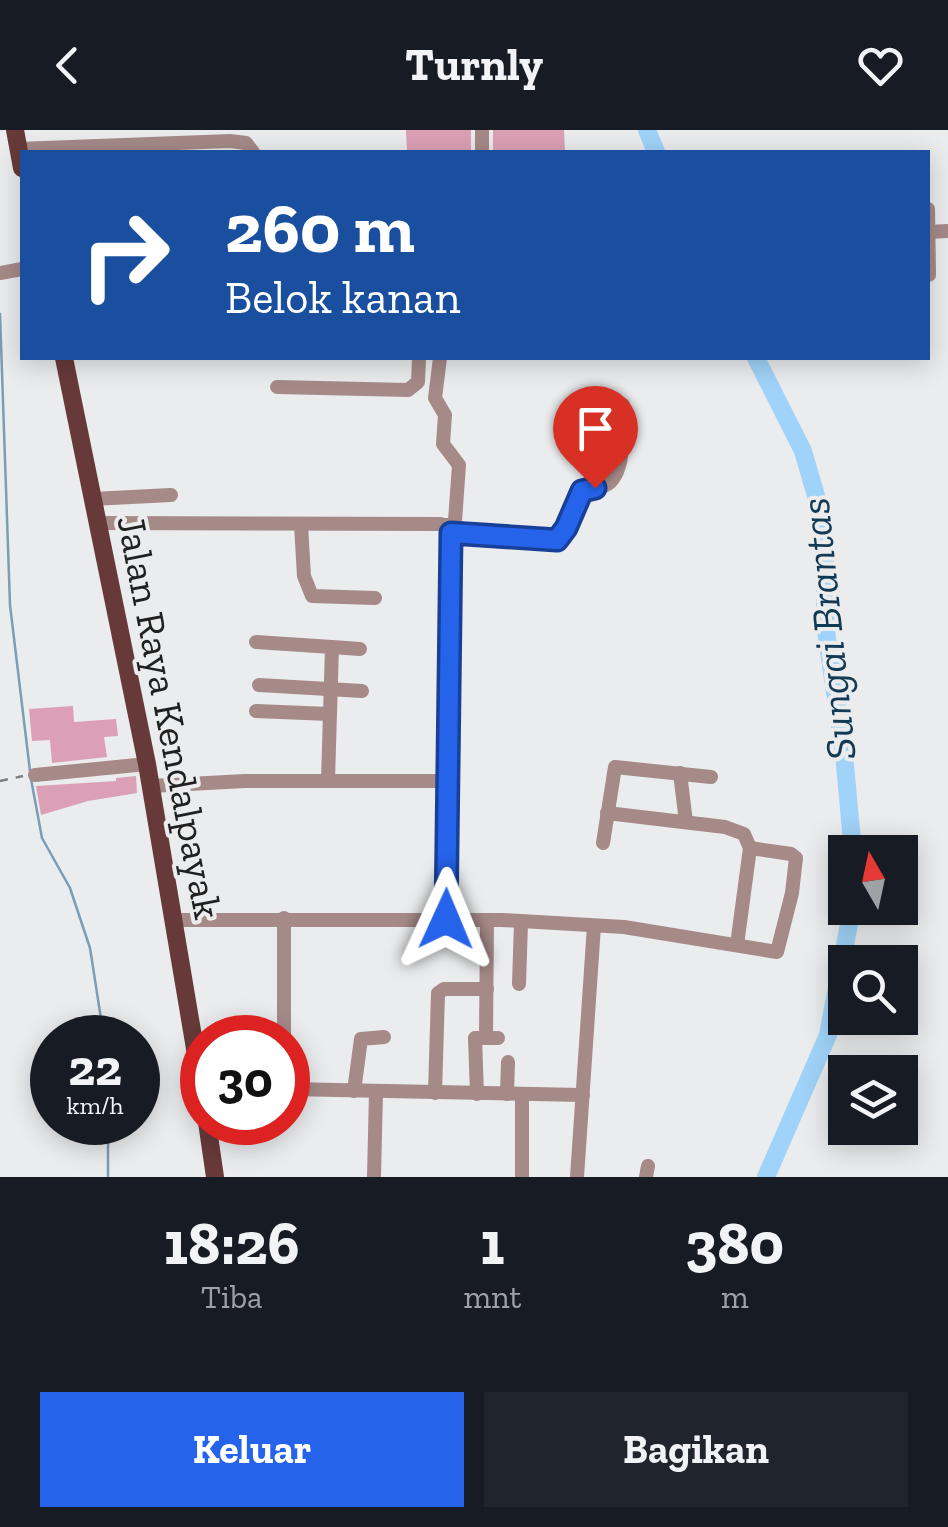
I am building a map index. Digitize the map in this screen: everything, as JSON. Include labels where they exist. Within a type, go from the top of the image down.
[{"type":"main road","points":[[15,130],[20,159]]},
{"type":"main road","name":"Jalan Raya Kendalpayak","points":[[64,360],[152,786],[190,1015]]},
{"type":"main road","points":[[210,1145],[214,1177]]},
{"type":"street","points":[[87,150],[191,136],[230,136],[246,143],[251,150]]},
{"type":"street","points":[[277,387],[408,390],[418,382],[419,360]]},
{"type":"street","points":[[440,360],[435,398],[445,415],[444,444],[459,465],[455,522],[447,529]]},
{"type":"street","points":[[97,523],[447,529],[552,542],[561,538],[582,491],[604,487],[614,479],[623,405]]},
{"type":"street","points":[[92,499],[172,495]]},
{"type":"street","points":[[301,525],[304,576],[312,596],[375,598]]},
{"type":"street","points":[[446,919],[450,781],[447,529]]},
{"type":"street","points":[[256,642],[360,649]]},
{"type":"street","points":[[328,780],[332,647]]},
{"type":"street","points":[[259,685],[362,692]]},
{"type":"street","points":[[256,711],[329,714]]},
{"type":"street","points":[[30,775],[147,764]]},
{"type":"street","points":[[603,843],[615,767],[711,776]]},
{"type":"street","points":[[680,773],[686,822]]},
{"type":"street","points":[[152,786],[328,780],[450,781]]},
{"type":"street","points":[[607,812],[738,830],[746,836],[750,848],[737,944]]},
{"type":"street","points":[[175,920],[520,922],[640,929],[778,951],[794,878],[794,855],[750,848]]},
{"type":"street","points":[[284,918],[284,1015]]},
{"type":"street","points":[[476,1094],[475,1038],[492,1038],[487,921]]},
{"type":"street","points":[[519,984],[520,922]]},
{"type":"street","points":[[576,1177],[594,926]]},
{"type":"street","points":[[435,1093],[438,993],[444,989],[487,989]]},
{"type":"street","points":[[354,1091],[361,1039],[384,1037]]},
{"type":"street","points":[[508,1062],[522,1177]]},
{"type":"street","points":[[310,1090],[583,1095]]},
{"type":"street","points":[[374,1177],[376,1092]]},
{"type":"path","points":[[0,780],[30,775]]},
{"type":"building","points":[[406,130],[471,130],[471,150],[407,150]]},
{"type":"building","points":[[493,130],[564,130],[565,150],[493,150]]},
{"type":"building","points":[[73,706],[74,722],[116,719],[118,736],[104,737],[107,757],[52,763],[50,740],[32,741],[29,709]]},
{"type":"building","points":[[136,776],[137,793],[88,801],[41,815],[36,786]]},
{"type":"waterway","name":"Sungai Brantas","points":[[647,130],[655,150]]},
{"type":"waterway","points":[[0,314],[10,605],[30,771]]},
{"type":"waterway","name":"Sungai Brantas","points":[[757,360],[803,451],[825,527],[825,624],[851,835]]},
{"type":"waterway","points":[[31,779],[42,838],[70,888],[90,948],[100,1015]]},
{"type":"waterway","name":"Sungai Brantas","points":[[766,1177],[828,1035],[849,925]]},
{"type":"waterway","points":[[108,1145],[108,1177]]},
{"type":"route","points":[[446,919],[451,533],[552,542],[561,538],[582,491],[595,488]]}]
